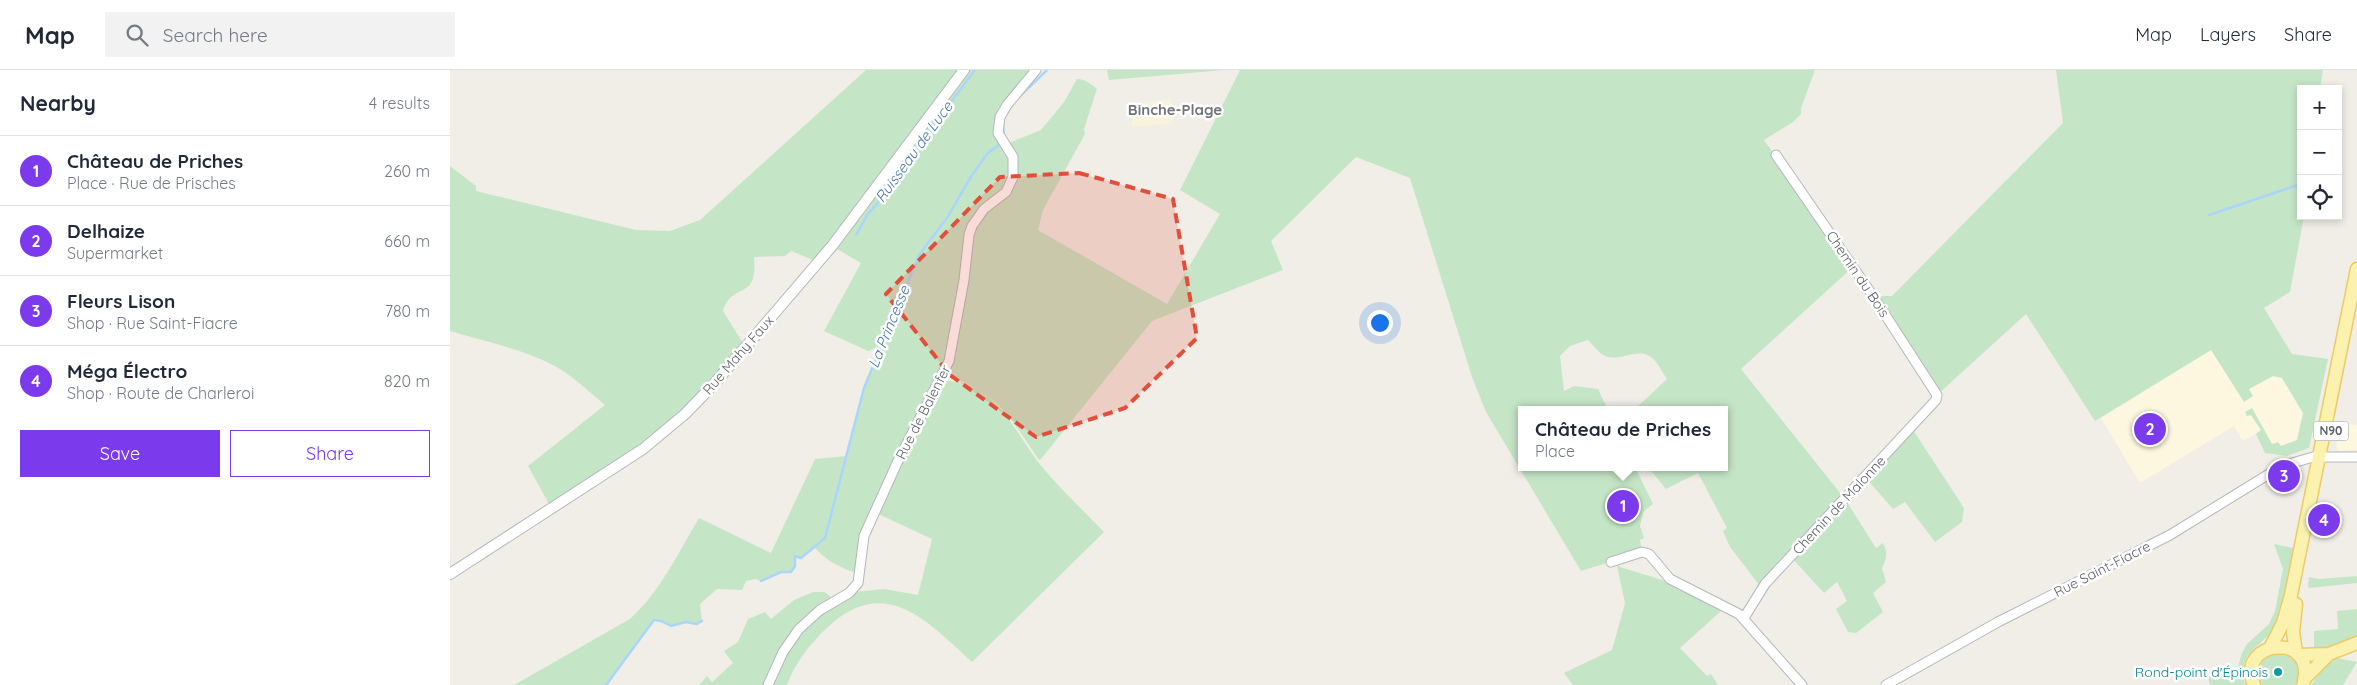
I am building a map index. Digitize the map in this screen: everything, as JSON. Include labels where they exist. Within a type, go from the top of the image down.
[{"type":"main road","name":"N90","points":[[2305,681],[2306,669],[2297,654],[2293,632],[2294,618],[2357,269]]},
{"type":"main road","name":"N90","points":[[2254,685],[2251,674],[2253,665],[2257,658],[2270,648],[2286,615],[2357,303]]},
{"type":"main road","points":[[2270,648],[2286,647],[2297,654],[2329,654],[2357,643]]},
{"type":"main road","points":[[2305,681],[2329,654]]},
{"type":"street","name":"Rue Mahy Faux","points":[[450,574],[643,449],[685,414],[714,384],[832,246],[964,70]]},
{"type":"street","name":"Rue de Balenfer","points":[[768,685],[782,652],[799,629],[820,610],[849,592],[858,583],[864,536],[897,463],[948,361],[972,226],[984,209],[1006,192],[1013,177],[1013,157],[1003,141],[998,125],[1004,109],[1036,70]]},
{"type":"street","name":"Chemin du Bois","points":[[1776,156],[1878,304],[1937,395]]},
{"type":"street","name":"Chemin de Malonne","points":[[1744,618],[1766,584],[1936,400],[1937,395]]},
{"type":"street","name":"Rue Saint-Fiacre","points":[[1886,685],[1998,622],[2170,535],[2282,466],[2301,459],[2357,457]]},
{"type":"street","points":[[1611,562],[1642,552],[1649,554],[1670,579],[1734,610],[1744,618],[1802,685]]},
{"type":"highlighted area","points":[[1079,173],[1173,199],[1197,338],[1125,408],[1036,437],[950,375],[886,294],[1000,177]]},
{"type":"shaded area","points":[[2211,350],[2249,389],[2273,376],[2282,378],[2303,413],[2297,440],[2280,446],[2273,445],[2263,429],[2243,441],[2234,426],[2140,483],[2101,418]]},
{"type":"shaded area","points":[[2341,423],[2357,425],[2357,450],[2338,451],[2336,448]]},
{"type":"green space","points":[[866,70],[1036,70],[998,125],[1006,144],[1041,130],[1064,102],[1077,79],[1085,81],[1097,89],[1084,129],[1085,134],[1043,210],[1038,230],[1167,304],[1220,214],[1180,190],[1240,70],[1815,70],[1801,108],[1801,114],[1793,122],[1764,140],[1853,267],[1741,369],[1845,499],[1876,548],[1883,543],[1886,556],[1882,568],[1886,582],[1873,593],[1883,612],[1856,633],[1848,632],[1836,609],[1847,601],[1837,582],[1824,593],[1791,557],[1763,590],[1730,547],[1723,531],[1727,528],[1698,473],[1666,489],[1651,471],[1728,471],[1728,406],[1638,406],[1667,379],[1654,359],[1647,355],[1637,353],[1616,358],[1605,356],[1588,340],[1570,346],[1560,356],[1564,391],[1574,386],[1598,389],[1606,406],[1518,406],[1518,466],[1486,412],[1472,377],[1410,178],[1356,157],[1271,241],[1283,270],[1152,321],[1041,459],[1039,460],[1010,418],[989,397],[976,388],[942,375],[866,530],[859,574],[835,564],[815,548],[801,558],[795,556],[795,566],[791,572],[781,572],[761,581],[755,579],[746,581],[742,590],[717,589],[700,604],[702,621],[697,624],[686,622],[671,626],[654,620],[606,685],[514,685],[630,619],[659,584],[699,518],[771,553],[815,459],[847,456],[864,388],[883,346],[868,351],[824,331],[861,263],[832,246],[818,262],[791,251],[785,256],[754,257],[754,271],[749,286],[733,296],[727,302],[723,311],[743,343],[743,351],[678,415],[643,444],[549,504],[528,466],[605,405],[571,377],[549,363],[513,349],[450,331],[450,166],[476,186],[476,191],[636,230],[670,231],[700,220]]},
{"type":"green space","points":[[1107,70],[1225,70],[1109,80]]},
{"type":"green space","points":[[2056,70],[2323,70],[2321,85],[2297,85],[2297,220],[2303,220],[2290,292],[2264,308],[2292,354],[2328,359],[2309,448],[2287,456],[2265,453],[2256,434],[2261,430],[2251,415],[2247,416],[2245,412],[2252,408],[2272,444],[2278,442],[2281,446],[2297,440],[2303,413],[2282,378],[2273,376],[2249,389],[2253,396],[2244,402],[2211,350],[2095,421],[2026,314],[1937,395],[1873,296],[1892,296],[2063,123]]},
{"type":"green space","points":[[945,381],[963,383],[978,389],[991,399],[1014,426],[1043,468],[1104,532],[972,662],[922,619],[888,604],[869,604],[850,611],[822,632],[799,661],[787,685],[770,685],[784,654],[812,619],[854,592],[884,589],[918,595],[932,539],[876,513],[940,384]]},
{"type":"green space","points":[[1911,427],[1964,508],[1962,522],[1935,542],[1905,502],[1893,509],[1865,477]]},
{"type":"green space","points":[[1521,471],[1637,471],[1653,504],[1643,512],[1640,526],[1644,538],[1640,540],[1642,552],[1581,571]]},
{"type":"green space","points":[[2274,544],[2293,548],[2288,583],[2280,617],[2269,635],[2255,648],[2244,663],[2245,685],[2210,685],[2208,677],[2237,670],[2247,644],[2269,624],[2275,611],[2283,569]]},
{"type":"green space","points":[[1617,566],[1672,583],[1721,611],[1680,648],[1707,676],[1711,674],[1718,685],[1573,685],[1564,673],[1612,650],[1625,603]]},
{"type":"green space","points":[[2357,576],[2357,583],[2309,588],[2308,586],[2309,577],[2319,579]]},
{"type":"green space","points":[[813,592],[825,592],[833,599],[817,608],[765,685],[699,685],[707,676],[712,682],[733,663],[724,651],[738,642],[748,619],[765,612],[771,619],[794,600]]},
{"type":"green space","points":[[2357,609],[2357,636],[2329,648],[2314,651],[2314,631],[2338,629],[2337,611]]},
{"type":"green space","points":[[2272,654],[2291,658],[2295,662],[2300,671],[2296,685],[2262,685],[2258,671],[2261,663]]},
{"type":"green space","points":[[2337,658],[2357,662],[2343,685],[2311,685],[2323,668]]},
{"type":"sand","points":[[1171,99],[1172,123],[1132,127],[1130,104]]},
{"type":"waterway","name":"Ruisseau de Luce","points":[[856,235],[868,214],[880,200],[882,194],[912,157],[929,131],[943,116],[975,70]]},
{"type":"waterway","name":"La Princesse","points":[[1021,95],[1047,70]]},
{"type":"waterway","name":"La Princesse","points":[[1003,125],[1004,136]]},
{"type":"waterway","name":"La Princesse","points":[[761,581],[781,572],[791,572],[795,566],[795,556],[801,558],[825,538],[864,388],[919,255],[947,218],[972,175],[987,154],[1001,143]]},
{"type":"waterway","points":[[2209,215],[2297,185]]},
{"type":"waterway","name":"La Princesse","points":[[606,685],[654,620],[671,626],[686,622],[697,624],[702,621]]},
{"type":"place","name":"Delhaize","points":[[2150,429]]},
{"type":"place","name":"Fleurs Lison","points":[[2284,476]]},
{"type":"place","name":"Château de Priches","points":[[1623,506]]},
{"type":"place","name":"Méga Électro","points":[[2324,520]]},
{"type":"place","name":"Rond-point d'Épinois","points":[[2278,672]]},
{"type":"district","name":"Binche-Plage","points":[[1175,110]]}]
